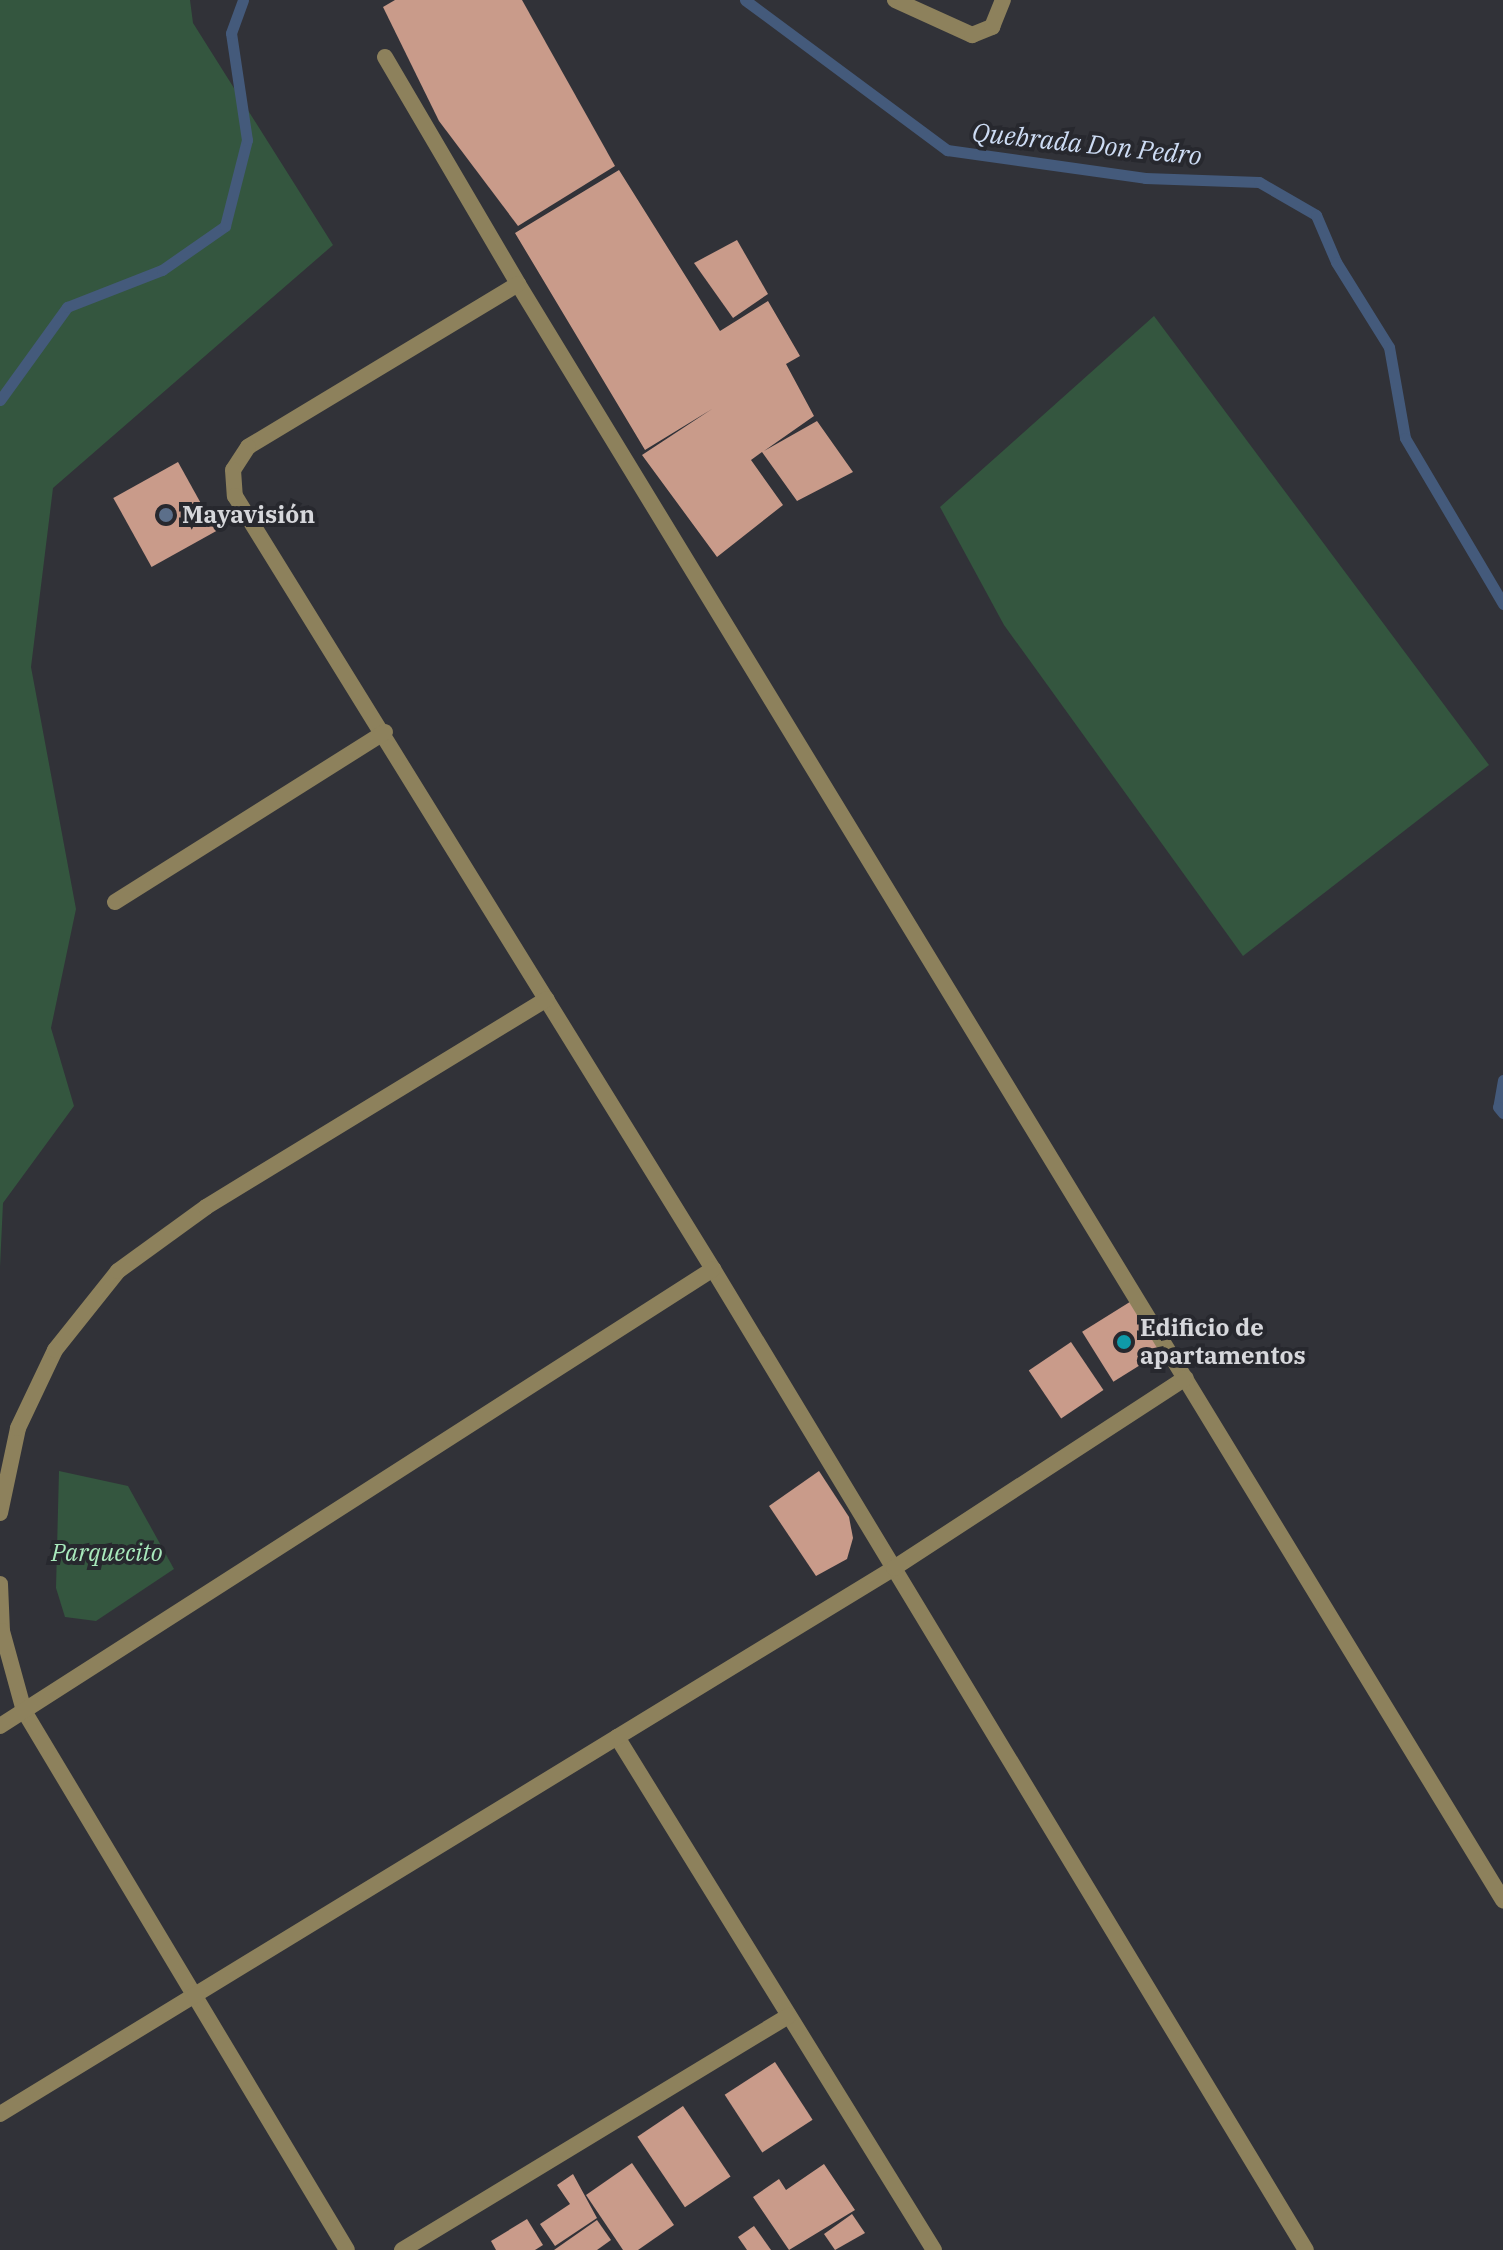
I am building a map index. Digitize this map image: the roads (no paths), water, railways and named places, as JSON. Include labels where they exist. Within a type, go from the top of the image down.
[{"type":"street","points":[[895,0],[972,35],[992,27],[1003,0]]},
{"type":"street","points":[[385,57],[518,284],[1503,1900]]},
{"type":"street","points":[[518,284],[248,447],[233,470],[235,496],[385,732],[713,1269],[1306,2250]]},
{"type":"street","points":[[115,902],[385,732]]},
{"type":"street","points":[[0,1513],[18,1428],[55,1350],[118,1271],[206,1207],[547,999]]},
{"type":"street","points":[[0,1726],[713,1269]]},
{"type":"street","points":[[0,2114],[894,1568],[1186,1378]]},
{"type":"street","points":[[0,1584],[2,1631],[24,1711],[196,1992],[347,2250]]},
{"type":"street","points":[[617,1737],[934,2250]]},
{"type":"street","points":[[402,2250],[789,2016]]},
{"type":"waterway","points":[[0,400],[67,307],[162,270],[225,226],[247,140],[231,33],[243,0]]},
{"type":"waterway","name":"Quebrada Don Pedro","points":[[745,0],[947,150],[1145,178],[1259,182],[1316,215],[1336,262],[1389,347],[1405,438],[1503,604]]},
{"type":"waterway","name":"Quebrada Don Pedro","points":[[1503,1080],[1498,1107],[1503,1113]]},
{"type":"place","name":"Mayavisión","points":[[166,515]]},
{"type":"place","name":"Edificio de apartamentos","points":[[1124,1342]]},
{"type":"park label","name":"Parquecito","points":[[107,1553]]}]
